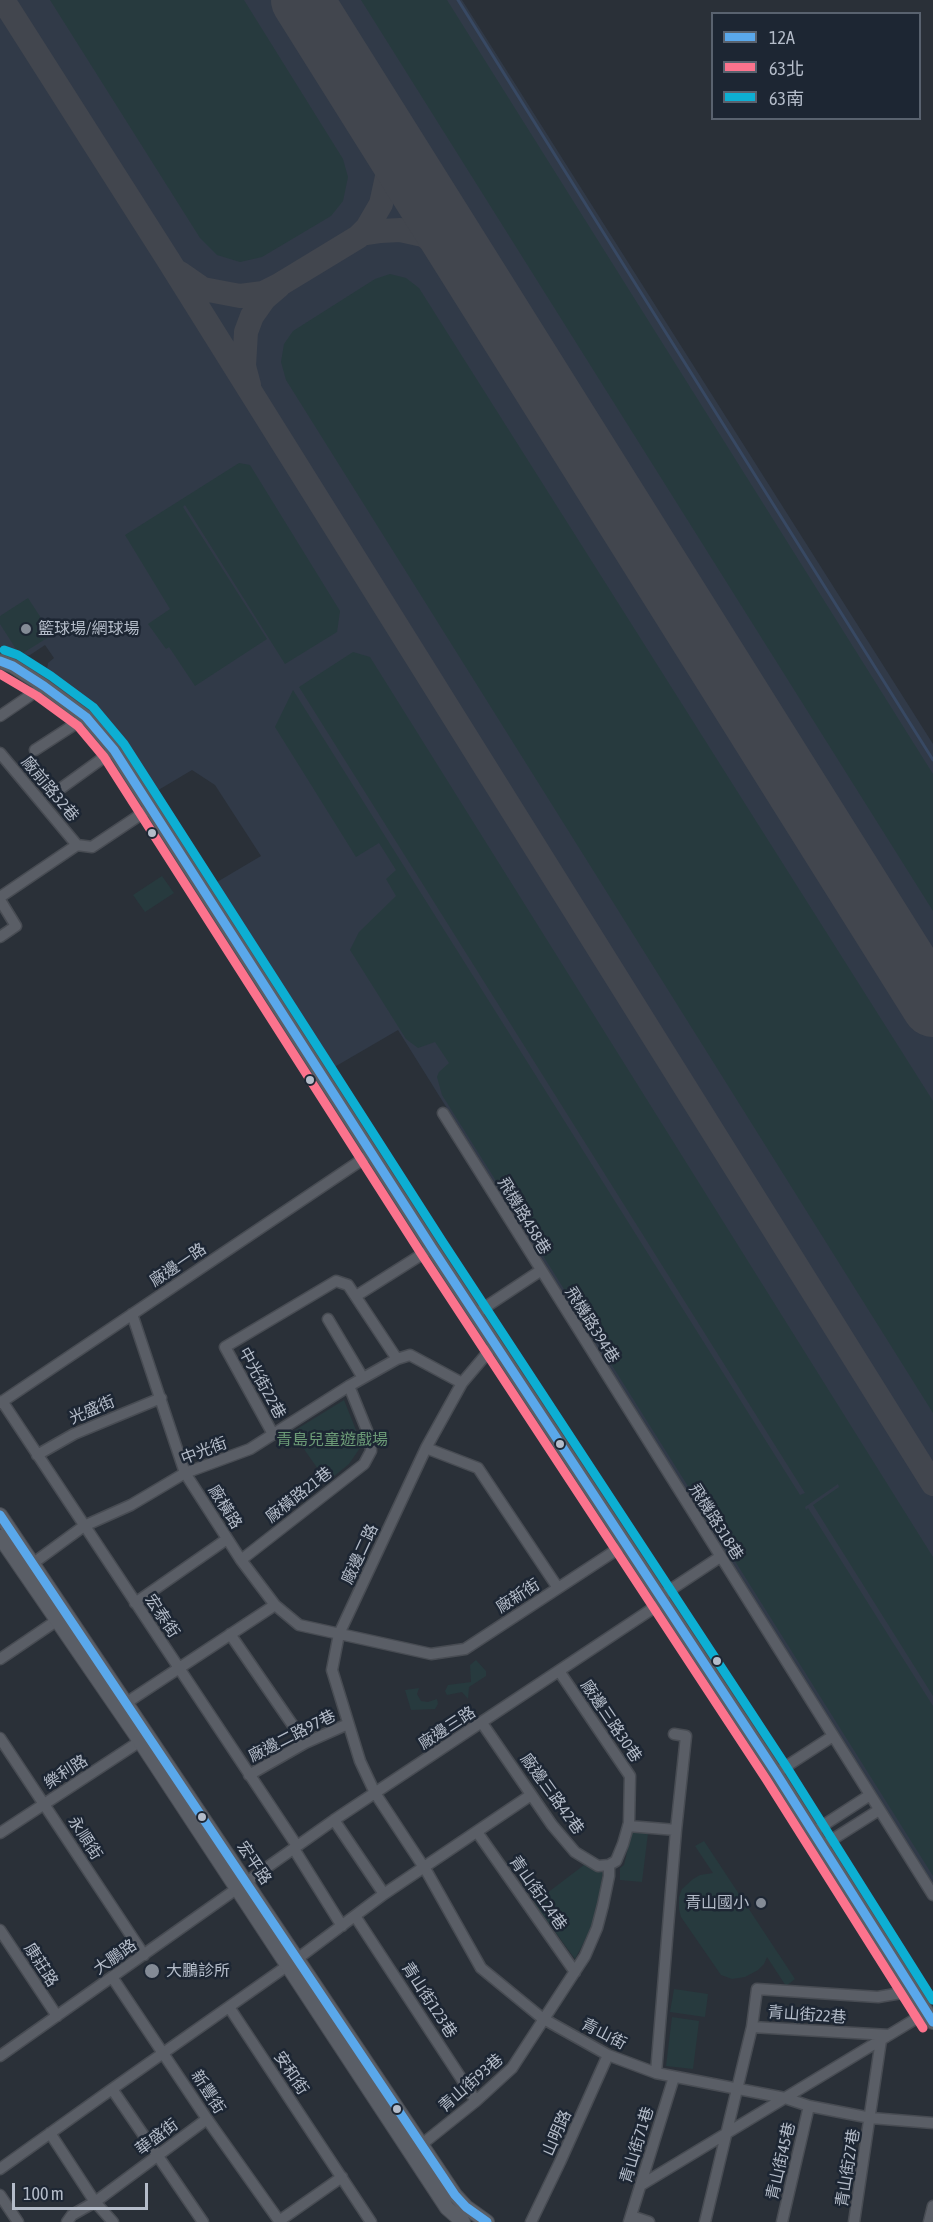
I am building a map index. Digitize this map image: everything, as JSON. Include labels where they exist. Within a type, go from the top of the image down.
[{"type":"street","points":[[0,660],[44,686],[86,717],[114,750],[432,1248],[776,1773],[930,2017],[885,2038],[641,2185]]},
{"type":"street","points":[[0,716],[44,686]]},
{"type":"street","points":[[35,750],[86,717]]},
{"type":"street","points":[[60,789],[114,750]]},
{"type":"street","name":"廠前路32巷","points":[[0,753],[77,845]]},
{"type":"street","points":[[0,937],[16,926],[0,898],[77,845],[92,847],[152,807]]},
{"type":"street","name":"飛機路458巷","points":[[442,1113],[540,1271]]},
{"type":"street","name":"廠邊一路","points":[[1,1402],[372,1153]]},
{"type":"street","points":[[432,1248],[356,1296],[397,1359],[410,1355],[462,1383]]},
{"type":"street","points":[[475,1314],[540,1271]]},
{"type":"street","name":"飛機路394巷","points":[[540,1271],[618,1396]]},
{"type":"street","name":"中光街22巷","points":[[273,1434],[225,1347],[330,1283],[342,1281],[356,1296]]},
{"type":"street","name":"廠橫路","points":[[132,1314],[185,1473],[226,1539],[275,1605],[299,1625],[339,1634]]},
{"type":"street","points":[[328,1319],[363,1378]]},
{"type":"street","name":"廠邊二路","points":[[375,1793],[360,1761],[332,1670],[339,1634],[426,1448],[462,1383],[495,1344]]},
{"type":"street","name":"中光街","points":[[28,1567],[84,1526],[131,1505],[185,1473],[250,1449],[349,1386],[397,1359]]},
{"type":"street","name":"廠橫路21巷","points":[[241,1560],[364,1464],[371,1451],[370,1438],[349,1386]]},
{"type":"street","name":"飛機路318巷","points":[[618,1396],[933,1895]]},
{"type":"street","name":"光盛街","points":[[37,1455],[74,1434],[161,1398]]},
{"type":"street","name":"宏泰街","points":[[1,1402],[249,1774],[342,1926]]},
{"type":"street","name":"廠新街","points":[[339,1634],[431,1654],[465,1649],[558,1588],[478,1468],[426,1448]]},
{"type":"street","name":"宏平路","points":[[0,1515],[28,1567],[242,1885],[401,2138],[447,2208],[463,2222]]},
{"type":"street","name":"宏平路","points":[[0,1537],[28,1567]]},
{"type":"street","points":[[135,1602],[226,1539]]},
{"type":"street","points":[[558,1588],[627,1543]]},
{"type":"street","name":"廠邊三路","points":[[242,1885],[334,1820],[559,1671],[720,1557]]},
{"type":"street","points":[[126,1703],[275,1605]]},
{"type":"street","points":[[0,1659],[61,1617]]},
{"type":"street","name":"宏平路","points":[[61,1617],[126,1703],[144,1738]]},
{"type":"street","points":[[230,1635],[305,1743]]},
{"type":"street","name":"廠邊三路30巷","points":[[545,2020],[585,1956],[597,1928],[609,1876],[609,1865],[616,1861],[628,1826],[630,1776],[559,1671]]},
{"type":"street","name":"廠邊三路42巷","points":[[482,1723],[552,1825],[575,1852],[598,1866],[609,1865]]},
{"type":"street","name":"廠邊二路97巷","points":[[249,1774],[305,1743],[348,1724]]},
{"type":"street","points":[[656,2073],[686,1736],[674,1734]]},
{"type":"street","points":[[776,1773],[833,1736]]},
{"type":"street","name":"永順街","points":[[0,1737],[144,1955]]},
{"type":"street","name":"樂利路","points":[[0,1833],[144,1738]]},
{"type":"street","name":"青山街","points":[[375,1793],[424,1868],[482,1968],[545,2020],[608,2055],[656,2073],[785,2098],[809,2106],[871,2118],[933,2123]]},
{"type":"street","points":[[0,2169],[292,1963],[384,1894],[531,1795]]},
{"type":"street","points":[[813,1832],[870,1795]]},
{"type":"street","points":[[822,1846],[879,1810]]},
{"type":"street","points":[[334,1820],[384,1894]]},
{"type":"street","points":[[628,1826],[676,1830]]},
{"type":"street","name":"青山街124巷","points":[[477,1832],[575,1972]]},
{"type":"street","name":"大鵬路","points":[[0,2056],[242,1885]]},
{"type":"street","name":"青山街123巷","points":[[355,1916],[476,2101]]},
{"type":"street","name":"康莊路","points":[[0,1930],[57,2016]]},
{"type":"street","name":"宏平路","points":[[292,1963],[455,2195],[466,2207],[487,2222]]},
{"type":"street","name":"新豐街","points":[[112,1977],[279,2222]]},
{"type":"street","points":[[752,2027],[757,1989],[878,1997],[913,1992]]},
{"type":"street","name":"安和街","points":[[229,2007],[371,2222]]},
{"type":"street","name":"青山街93巷","points":[[421,2145],[476,2101],[512,2068],[545,2020]]},
{"type":"street","name":"青山街22巷","points":[[705,2222],[752,2027],[885,2038]]},
{"type":"street","points":[[871,2118],[885,2038]]},
{"type":"street","name":"山明路","points":[[531,2222],[608,2055]]},
{"type":"street","name":"青山街71巷","points":[[630,2219],[674,2077]]},
{"type":"street","points":[[112,2089],[203,2222]]},
{"type":"street","name":"青山街45巷","points":[[782,2222],[809,2106]]},
{"type":"street","name":"青山街27巷","points":[[854,2222],[871,2118]]},
{"type":"street","name":"華盛街","points":[[67,2222],[82,2208],[95,2202],[207,2119]]},
{"type":"street","points":[[50,2133],[95,2202],[113,2222]]},
{"type":"street","points":[[401,2138],[421,2145]]},
{"type":"street","points":[[279,2222],[342,2177]]},
{"type":"street","points":[[0,2195],[18,2222]]},
{"type":"street","points":[[930,2222],[933,2206]]},
{"type":"street","points":[[630,2219],[649,2222]]},
{"type":"shaded area","points":[[0,0],[462,0],[933,744],[933,1885],[398,1030],[331,1069],[212,885],[261,856],[215,785],[192,770],[155,792],[103,713],[47,670],[48,663],[54,658],[45,645],[30,655],[20,656],[0,646]]},
{"type":"green space","points":[[50,0],[244,0],[343,159],[348,177],[343,201],[331,216],[262,257],[240,262],[217,255],[200,238]]},
{"type":"green space","points":[[361,0],[447,0],[933,774],[933,911]]},
{"type":"green space","points":[[390,274],[406,278],[419,288],[933,1101],[933,1413],[286,380],[281,362],[284,344],[293,331],[375,279]]},
{"type":"green space","points":[[239,463],[250,465],[340,611],[337,632],[285,664],[185,505],[183,507],[267,639],[195,686],[169,647],[166,649],[148,624],[170,609],[125,535]]},
{"type":"green space","name":"籃球場/網球場","points":[[28,598],[52,635],[23,653],[16,649],[0,624],[0,616]]},
{"type":"green space","points":[[353,652],[370,657],[933,1557],[933,1696],[813,1505],[839,1487],[838,1484],[805,1507],[806,1510],[808,1508],[933,1706],[933,1876],[442,1095],[437,1077],[449,1063],[435,1042],[418,1048],[406,1039],[350,950],[359,932],[396,896],[386,879],[396,870],[379,843],[356,857],[275,727],[293,690],[800,1495],[805,1493],[299,687]]},
{"type":"green space","points":[[162,876],[174,893],[145,912],[133,895]]},
{"type":"green space","name":"青島兒童遊戲場","points":[[344,1400],[362,1445],[349,1464],[327,1482],[292,1432]]},
{"type":"green space","points":[[476,1660],[486,1671],[486,1676],[469,1687],[468,1699],[462,1692],[447,1695],[445,1691],[448,1685],[471,1682],[470,1665]]},
{"type":"green space","points":[[419,1688],[417,1694],[421,1701],[428,1702],[437,1699],[438,1704],[435,1709],[411,1710],[405,1690]]},
{"type":"green space","points":[[632,1831],[648,1833],[642,1882],[620,1880],[620,1868],[624,1865]]},
{"type":"green space","points":[[704,1841],[795,1979],[786,1986],[767,1957],[758,1970],[745,1977],[732,1979],[721,1975],[681,1917],[679,1897],[682,1889],[700,1875],[713,1873],[695,1846]]},
{"type":"green space","points":[[584,1865],[603,1872],[591,1929],[575,1959],[534,1903]]},
{"type":"green space","points":[[674,1989],[708,1994],[705,2017],[670,2012]]},
{"type":"green space","points":[[672,2017],[699,2021],[693,2069],[666,2066]]},
{"type":"waterway","points":[[458,0],[933,760]]},
{"type":"taxiway","points":[[3,0],[169,261],[933,1484]]},
{"type":"taxiway","points":[[180,273],[203,289],[240,296],[263,293],[358,237],[367,228],[381,204],[388,172],[387,149],[378,121]]},
{"type":"taxiway","points":[[361,234],[400,230],[423,235],[457,257],[474,275]]},
{"type":"taxiway","points":[[249,385],[244,366],[246,332],[252,316],[264,299],[278,287]]},
{"type":"runway","points":[[302,0],[933,1006]]},
{"type":"transit line","name":"63南","points":[[4,650],[18,655],[51,676],[93,707],[124,744],[442,1241],[786,1766],[933,2000]]},
{"type":"transit line","name":"12A","points":[[0,661],[13,666],[44,686],[86,717],[114,750],[432,1248],[776,1773],[933,2022]]},
{"type":"transit line","name":"63北","points":[[0,674],[37,696],[78,726],[104,757],[422,1255],[766,1779],[923,2028]]},
{"type":"transit line","name":"12A","points":[[0,1515],[455,2195],[466,2207],[487,2222]]},
{"type":"place","name":"籃球場/網球場","points":[[26,629]]},
{"type":"place","name":"青山國小","points":[[761,1903]]},
{"type":"place","name":"大鵬診所","points":[[152,1971]]}]
